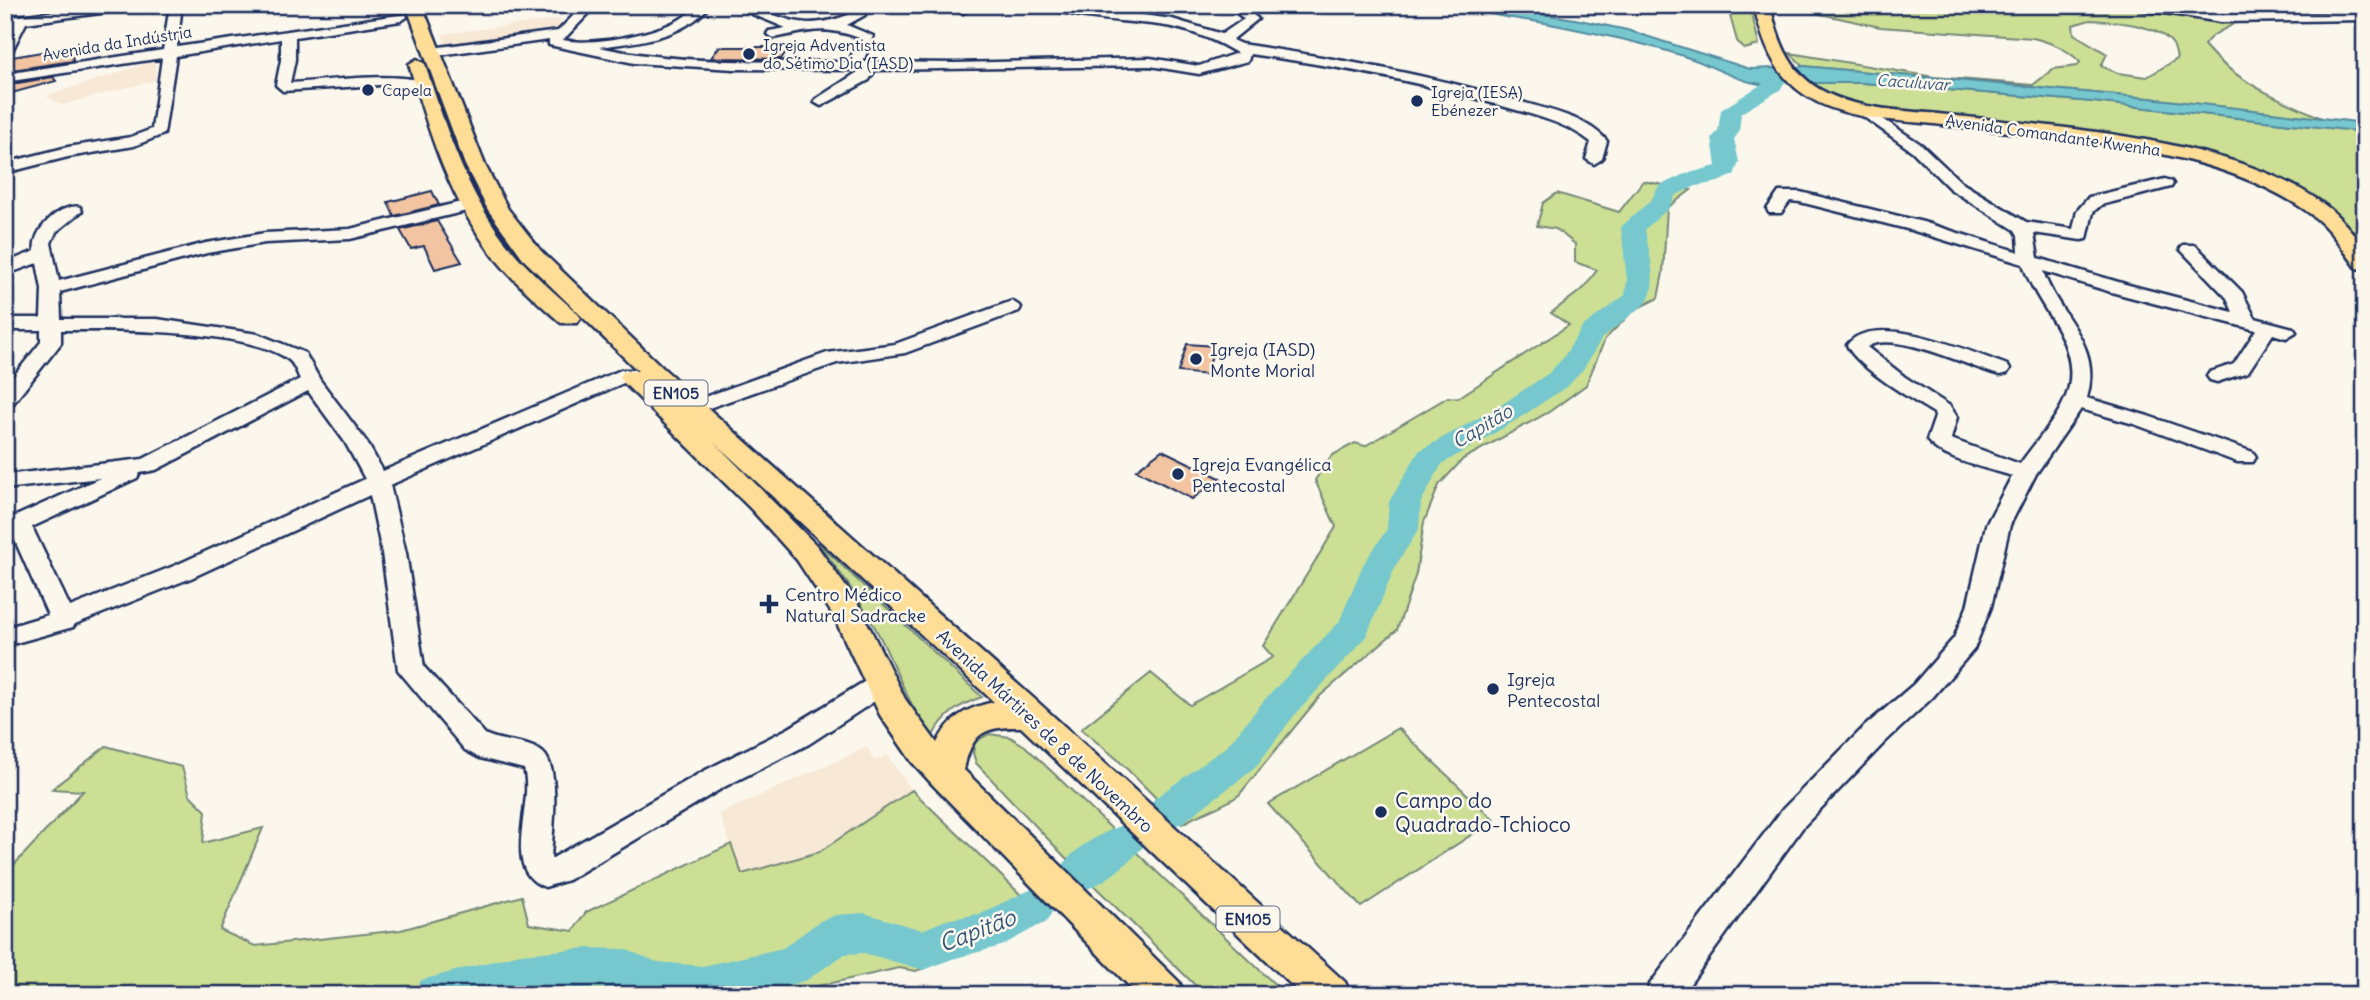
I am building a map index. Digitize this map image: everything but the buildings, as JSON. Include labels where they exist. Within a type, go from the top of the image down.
[{"type":"main road","name":"Avenida Comandante Kwenha","points":[[1762,5],[1775,54],[1801,85],[1815,94],[1862,109],[2137,145],[2219,166],[2276,187],[2322,213],[2365,263]]},
{"type":"main road","name":"Avenida Mártires de 8 de Novembro","points":[[407,9],[432,52],[475,165],[498,210],[516,236],[558,281],[692,408],[1029,714],[1331,995]]},
{"type":"main road","name":"EN105","points":[[407,9],[424,86],[442,141],[469,205],[510,262],[762,504],[807,553],[847,612],[881,684],[906,728],[946,776],[1165,995]]},
{"type":"main road","points":[[946,776],[953,740],[967,724],[982,715],[1002,712],[1029,714]]},
{"type":"street","points":[[5,22],[130,5]]},
{"type":"street","points":[[5,168],[68,152],[134,141],[159,131],[176,5]]},
{"type":"street","name":"Avenida da Indústria","points":[[5,78],[288,34],[407,9],[445,5]]},
{"type":"street","points":[[591,5],[554,42],[634,59],[686,63],[871,66],[1150,62],[1199,70],[1243,58],[1244,52],[1207,32],[1172,23],[1109,16],[1051,5]]},
{"type":"street","points":[[570,47],[634,38],[678,26],[700,12],[704,5]]},
{"type":"street","points":[[774,34],[835,26],[859,15],[859,10],[851,5]]},
{"type":"street","points":[[1224,39],[1252,19],[1234,5]]},
{"type":"street","points":[[2139,5],[2221,18],[2365,16]]},
{"type":"street","points":[[1172,23],[1180,18],[1182,8]]},
{"type":"street","points":[[746,9],[801,29]]},
{"type":"street","points":[[5,51],[21,21]]},
{"type":"street","points":[[835,26],[866,36],[855,65]]},
{"type":"street","points":[[288,34],[288,60],[283,85],[288,88],[379,81],[424,86]]},
{"type":"street","points":[[432,52],[562,34]]},
{"type":"street","points":[[1238,48],[1340,63],[1455,87],[1557,117],[1597,138],[1599,144],[1594,159]]},
{"type":"street","points":[[821,102],[864,78],[871,66]]},
{"type":"street","points":[[1862,109],[1917,148],[1956,186],[2021,226],[2081,235],[2085,211],[2095,201],[2165,184]]},
{"type":"street","points":[[1775,209],[1785,196],[1800,197],[1917,226],[2118,288],[2267,327]]},
{"type":"street","points":[[51,289],[206,247],[265,237],[370,231],[469,205]]},
{"type":"street","points":[[5,401],[36,366],[51,343],[51,289],[42,254],[44,236],[74,211]]},
{"type":"street","points":[[1662,995],[1793,818],[1875,734],[1923,691],[1965,642],[1979,607],[1998,525],[2025,473],[2076,401],[2082,365],[2067,329],[2036,278],[2027,250],[2027,235],[2021,226]]},
{"type":"street","points":[[2189,249],[2267,327]]},
{"type":"street","points":[[5,270],[42,254]]},
{"type":"street","points":[[692,408],[834,357],[898,349],[1012,307]]},
{"type":"street","points":[[5,324],[157,325],[258,340],[298,357],[311,381],[355,440],[378,482],[394,553],[411,670],[475,742],[490,750],[524,756],[534,761],[540,772],[536,861],[545,874],[557,871],[714,779],[787,743],[881,684]]},
{"type":"street","points":[[2217,376],[2241,369],[2267,327]]},
{"type":"street","points":[[2000,369],[1880,334],[1861,340],[1857,345],[1859,350],[1898,381],[1943,410],[1946,417],[1938,440],[1943,444],[1980,460],[2025,473]]},
{"type":"street","points":[[5,637],[64,621],[228,551],[481,434],[628,374]]},
{"type":"street","points":[[64,621],[12,527],[148,464],[311,381]]},
{"type":"street","points":[[2076,401],[2141,420],[2245,457]]},
{"type":"street","points":[[5,482],[148,464]]},
{"type":"shaded area","points":[[561,19],[558,32],[447,47],[442,34]]},
{"type":"shaded area","points":[[155,61],[156,80],[62,105],[46,96]]},
{"type":"shaded area","points":[[867,747],[874,761],[887,755],[912,790],[819,852],[742,874],[719,814]]},
{"type":"green space","points":[[1727,5],[1750,5],[1759,45],[1744,49],[1737,41]]},
{"type":"green space","points":[[1779,5],[1832,5],[1881,13],[1951,5],[2365,7],[2365,16],[2241,18],[2212,36],[2204,45],[2216,58],[2244,79],[2322,118],[2149,98],[1803,66],[1790,53],[1934,77],[2033,85],[2053,69],[2077,66],[2080,62],[2058,47],[2033,38],[1880,27]],"holes":[[[2090,20],[2134,25],[2155,31],[2172,43],[2177,59],[2147,77],[2118,73],[2101,66],[2107,54],[2074,34],[2073,25]]]},
{"type":"green space","points":[[1812,83],[1863,83],[2093,102],[2365,132],[2365,232],[2351,230],[2337,215],[2173,148],[1863,106],[1826,92]]},
{"type":"green space","points":[[1643,181],[1691,190],[1667,208],[1663,273],[1658,298],[1634,310],[1605,339],[1586,385],[1549,412],[1463,459],[1439,485],[1424,522],[1416,574],[1397,630],[1320,696],[1239,795],[1182,824],[1117,759],[1081,729],[1151,673],[1190,705],[1273,657],[1263,646],[1336,527],[1315,480],[1331,456],[1355,443],[1365,446],[1448,397],[1458,398],[1569,325],[1551,313],[1584,288],[1597,270],[1575,262],[1575,244],[1556,229],[1537,226],[1543,203],[1557,193],[1619,212]]},
{"type":"green space","points":[[817,542],[982,697],[953,712],[932,737],[910,701],[866,612]]},
{"type":"green space","name":"Campo do Quadrado-Tchioco","points":[[1398,728],[1494,820],[1361,907],[1268,804]]},
{"type":"green space","points":[[989,734],[1010,737],[1025,746],[1286,995],[1205,995],[1064,856],[976,763],[973,753],[975,742]]},
{"type":"green space","points":[[106,746],[182,767],[190,795],[206,811],[203,843],[263,828],[220,930],[255,946],[401,930],[522,896],[529,924],[573,931],[586,912],[731,844],[742,874],[819,852],[912,790],[1018,892],[1044,922],[916,971],[899,968],[778,995],[5,995],[5,867],[12,867],[83,791],[52,789]]},
{"type":"water","points":[[1455,5],[1484,5],[1627,30],[1750,69],[1775,68],[1786,80],[1766,85],[1753,83],[1695,60],[1640,43],[1488,14]]},
{"type":"water","name":"Caculuvar","points":[[1803,66],[2149,98],[2365,123],[2365,132],[2093,102],[1863,83],[1812,83],[1796,68]]},
{"type":"waterway","name":"Capitão","points":[[1168,811],[1241,757],[1280,707],[1354,628],[1380,565],[1403,529],[1405,502],[1430,458],[1508,413],[1559,379],[1574,362],[1591,333],[1637,298],[1640,280],[1633,227],[1660,204],[1667,191],[1690,180],[1710,177],[1726,170],[1728,162],[1723,138],[1728,132],[1731,110],[1773,86],[1779,75]]},
{"type":"waterway","name":"Capitão","points":[[1080,872],[1126,841]]},
{"type":"waterway","name":"Capitão","points":[[437,995],[520,975],[588,968],[624,970],[656,983],[703,987],[791,966],[836,935],[864,933],[924,950],[946,940],[986,932],[1032,908]]},
{"type":"place","name":"Igreja Adventista do Sétimo Dia (IASD)","points":[[749,54]]},
{"type":"place","name":"Capela","points":[[368,90]]},
{"type":"place","name":"Igreja (IESA) Ebénezer","points":[[1417,101]]},
{"type":"place","name":"Igreja (IASD) Monte Morial","points":[[1196,359]]},
{"type":"place","name":"Igreja Evangélica Pentecostal","points":[[1178,474]]},
{"type":"place","name":"Centro Médico Natural Sadracke","points":[[769,604]]},
{"type":"place","name":"Igreja Pentecostal","points":[[1493,689]]},
{"type":"place","name":"Campo do Quadrado-Tchioco","points":[[1381,812]]}]
